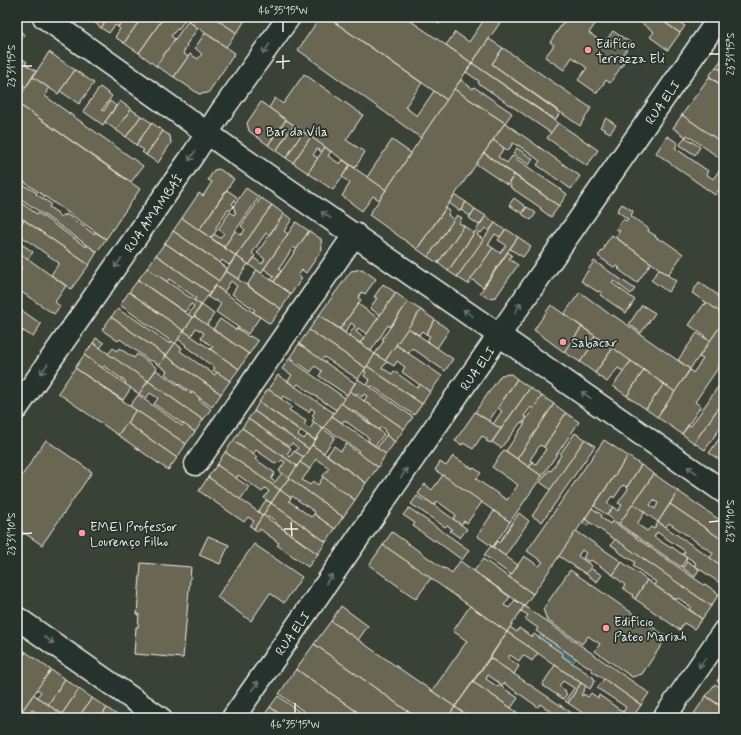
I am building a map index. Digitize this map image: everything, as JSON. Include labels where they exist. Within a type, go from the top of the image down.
[{"type":"street","points":[[44,17],[207,134],[355,234],[724,492]]},
{"type":"street","name":"RUA AMAMBAÍ","points":[[17,408],[221,112],[289,17]]},
{"type":"street","name":"RUA ELI","points":[[233,718],[720,17]]},
{"type":"street","points":[[196,464],[355,234]]},
{"type":"street","points":[[17,618],[160,718]]},
{"type":"street","points":[[664,718],[724,631]]},
{"type":"water","points":[[541,635],[555,644],[581,653],[569,667],[535,643]]},
{"type":"building","points":[[97,17],[109,17],[101,28],[94,22]]},
{"type":"building","points":[[109,17],[125,17],[118,27],[115,25],[109,33],[101,28]]},
{"type":"building","points":[[125,17],[142,17],[124,43],[115,37],[120,29],[118,27]]},
{"type":"building","points":[[142,17],[160,17],[159,18],[162,20],[139,53],[124,43]]},
{"type":"building","points":[[164,17],[186,18],[178,30],[177,29],[171,36],[175,39],[156,66],[139,53]]},
{"type":"building","points":[[191,17],[214,17],[237,33],[226,47],[188,21]]},
{"type":"building","points":[[218,17],[247,17],[237,33],[216,19]]},
{"type":"building","points":[[320,17],[327,17],[422,83],[405,107],[417,116],[434,91],[447,100],[421,138],[298,50]]},
{"type":"building","points":[[327,17],[405,17],[472,63],[447,100]]},
{"type":"building","points":[[405,17],[415,17],[412,22]]},
{"type":"building","points":[[429,17],[445,17],[439,24]]},
{"type":"building","points":[[486,17],[504,17],[472,63],[446,45],[455,32],[469,42]]},
{"type":"building","name":"Edifício Terrazza Eli","points":[[567,17],[571,20],[573,17],[593,17],[598,20],[589,33],[604,43],[613,31],[631,43],[623,55],[627,58],[610,83],[606,80],[597,93],[578,80],[587,68],[572,57],[564,70],[545,57],[554,45],[550,42]]},
{"type":"building","points":[[633,17],[657,17],[680,33],[668,50],[650,37],[654,32]]},
{"type":"building","points":[[657,17],[678,17],[676,20],[685,26],[680,33]]},
{"type":"building","points":[[188,21],[198,28],[186,45],[187,46],[183,53],[188,57],[174,77],[156,66]]},
{"type":"building","points":[[17,29],[25,35],[17,46]]},
{"type":"building","points":[[205,33],[235,53],[208,93],[199,94],[174,77],[190,54],[198,59],[202,54],[195,48]]},
{"type":"building","points":[[489,39],[503,48],[492,64],[560,113],[555,120],[472,63]]},
{"type":"building","points":[[503,48],[591,108],[580,126],[492,64]]},
{"type":"building","points":[[49,52],[75,70],[58,94],[33,77]]},
{"type":"building","points":[[17,55],[27,62],[25,64],[36,71],[26,87],[24,85],[17,95]]},
{"type":"building","points":[[724,56],[724,72],[716,67]]},
{"type":"building","points":[[472,63],[558,123],[551,133],[478,83],[479,81],[466,72]]},
{"type":"building","points":[[716,67],[724,72],[724,87],[709,76]]},
{"type":"building","points":[[75,70],[94,83],[79,104],[60,91]]},
{"type":"building","points":[[304,74],[363,115],[346,140],[365,152],[355,168],[269,108],[275,98],[283,104]]},
{"type":"building","points":[[33,77],[49,88],[46,91],[48,92],[45,96],[143,166],[131,182],[17,103],[17,100]]},
{"type":"building","points":[[709,77],[724,87],[724,144],[682,115]]},
{"type":"building","points":[[461,80],[512,113],[505,123],[454,89]]},
{"type":"building","points":[[100,87],[112,96],[102,110],[104,111],[110,101],[116,106],[103,125],[83,111]]},
{"type":"building","points":[[454,89],[505,123],[417,249],[369,215]]},
{"type":"building","points":[[120,101],[131,109],[116,130],[105,122]]},
{"type":"building","points":[[261,102],[286,120],[268,145],[249,131],[247,123]]},
{"type":"building","points":[[17,103],[140,189],[106,239],[17,177]]},
{"type":"building","points":[[131,109],[141,116],[126,137],[116,130]]},
{"type":"building","points":[[682,115],[724,144],[724,161],[687,135],[686,137],[673,128]]},
{"type":"building","points":[[141,116],[152,123],[136,145],[126,137]]},
{"type":"building","points":[[606,118],[616,125],[610,133],[600,127]]},
{"type":"building","points":[[286,120],[294,125],[276,151],[268,145]]},
{"type":"building","points":[[152,123],[163,131],[146,155],[142,152],[144,150],[136,145]]},
{"type":"building","points":[[505,123],[580,176],[571,189],[537,165],[540,161],[518,145],[513,143],[508,151],[493,140]]},
{"type":"building","points":[[558,123],[598,150],[587,166],[547,138]]},
{"type":"building","points":[[291,129],[301,136],[286,158],[276,151]]},
{"type":"building","points":[[163,131],[170,136],[171,143],[158,163],[146,155]]},
{"type":"building","points":[[303,132],[311,137],[293,163],[286,158]]},
{"type":"building","points":[[667,136],[678,143],[675,148],[708,171],[706,174],[713,179],[724,164],[724,183],[715,195],[656,153]]},
{"type":"building","points":[[311,137],[325,147],[322,152],[317,149],[313,155],[318,158],[308,173],[293,163]]},
{"type":"building","points":[[685,137],[700,147],[695,155],[680,145]]},
{"type":"building","points":[[392,140],[411,153],[386,190],[367,177]]},
{"type":"building","points":[[493,140],[504,148],[498,157],[507,163],[512,156],[567,194],[559,206],[484,153]]},
{"type":"building","points":[[325,147],[331,152],[328,156],[340,164],[343,160],[350,165],[333,190],[308,173]]},
{"type":"building","points":[[517,148],[533,159],[529,165],[513,154]]},
{"type":"building","points":[[484,153],[514,175],[507,185],[476,164]]},
{"type":"building","points":[[350,165],[386,190],[379,200],[373,196],[362,211],[342,196],[350,183],[342,177]]},
{"type":"building","points":[[219,169],[234,179],[199,230],[182,218],[199,193],[203,196],[212,182],[208,180],[214,170]]},
{"type":"building","points":[[514,175],[559,206],[551,217],[540,209],[541,208],[510,187],[511,185],[509,183]]},
{"type":"building","points":[[17,181],[37,193],[36,194],[51,204],[49,207],[61,217],[63,214],[65,216],[66,214],[94,234],[95,232],[106,239],[97,252],[17,196]]},
{"type":"building","points":[[246,188],[259,197],[224,247],[211,238],[214,234],[220,238],[224,233],[218,229],[230,212],[234,215],[236,212],[234,211],[235,209],[233,207]]},
{"type":"building","points":[[227,190],[237,197],[232,204],[234,206],[230,211],[228,209],[211,238],[199,230]]},
{"type":"building","points":[[455,195],[466,202],[460,211],[449,203]]},
{"type":"building","points":[[261,198],[272,205],[236,256],[224,247],[235,231],[241,235],[245,230],[241,226]]},
{"type":"building","points":[[514,198],[526,207],[521,213],[509,205]]},
{"type":"building","points":[[17,200],[86,247],[87,245],[97,252],[89,265],[17,215]]},
{"type":"building","points":[[466,202],[475,209],[470,216],[461,210]]},
{"type":"building","points":[[622,204],[633,211],[631,216],[649,229],[648,231],[656,236],[655,237],[662,241],[663,240],[683,254],[668,275],[615,237],[620,231],[616,229],[623,219],[626,221],[628,219],[617,211]]},
{"type":"building","points":[[272,205],[284,214],[269,235],[266,233],[252,253],[255,256],[249,265],[236,256]]},
{"type":"building","points":[[527,207],[536,213],[531,220],[522,214]]},
{"type":"building","points":[[446,208],[450,211],[448,215],[454,220],[428,257],[417,249]]},
{"type":"building","points":[[475,209],[486,216],[479,225],[469,218]]},
{"type":"building","points":[[284,214],[292,219],[284,231],[288,234],[261,273],[249,265],[254,258],[262,264],[265,259],[257,253]]},
{"type":"building","points":[[457,215],[462,218],[459,223],[464,226],[438,263],[428,257]]},
{"type":"building","points":[[486,216],[495,223],[489,231],[485,228],[481,233],[479,232],[477,235],[484,240],[457,277],[448,271]]},
{"type":"building","points":[[182,218],[236,256],[229,265],[222,260],[220,263],[173,231]]},
{"type":"building","points":[[24,220],[89,265],[71,289],[51,275],[59,263],[17,233],[17,230]]},
{"type":"building","points":[[296,222],[309,231],[297,249],[293,247],[279,269],[281,271],[274,282],[271,280],[274,276],[264,269]]},
{"type":"building","points":[[495,223],[505,230],[500,237],[495,234],[488,245],[493,248],[468,284],[457,277]]},
{"type":"building","points":[[464,226],[474,233],[448,271],[438,263]]},
{"type":"building","points":[[506,229],[518,237],[483,287],[471,279],[493,248],[500,253],[506,245],[498,240]]},
{"type":"building","points":[[173,231],[227,268],[219,281],[165,243]]},
{"type":"building","points":[[309,231],[321,239],[322,250],[306,273],[302,270],[298,276],[302,278],[291,294],[274,282]]},
{"type":"building","points":[[612,235],[651,263],[637,283],[618,269],[620,268],[617,266],[615,268],[598,256]]},
{"type":"building","points":[[518,237],[531,246],[523,257],[510,249]]},
{"type":"building","points":[[17,241],[33,252],[28,259],[17,251]]},
{"type":"building","points":[[165,243],[219,281],[210,293],[156,255]]},
{"type":"building","points":[[17,251],[66,286],[55,302],[60,306],[54,314],[17,289],[17,274],[22,267],[17,263]]},
{"type":"building","points":[[508,252],[512,255],[509,259],[518,265],[496,297],[488,298],[480,293]]},
{"type":"building","points":[[156,255],[210,293],[201,305],[194,300],[196,298],[169,279],[167,282],[147,268]]},
{"type":"building","points":[[236,256],[248,264],[238,279],[226,271]]},
{"type":"building","points":[[594,261],[635,289],[631,294],[614,281],[612,283],[635,300],[626,313],[600,295],[602,293],[581,281]]},
{"type":"building","points":[[147,268],[201,305],[193,318],[188,315],[194,306],[191,304],[185,312],[138,280]]},
{"type":"building","points":[[362,269],[376,279],[365,294],[362,292],[358,298],[361,300],[340,329],[319,315],[351,271]]},
{"type":"building","points":[[659,269],[676,281],[668,292],[651,280]]},
{"type":"building","points":[[257,270],[291,294],[281,309],[247,285]]},
{"type":"building","points":[[226,271],[281,309],[270,324],[253,312],[255,310],[232,294],[237,286],[231,281],[224,292],[215,286]]},
{"type":"building","points":[[138,280],[193,318],[184,331],[129,292]]},
{"type":"building","points":[[699,282],[718,295],[717,297],[720,299],[724,294],[724,315],[692,293]]},
{"type":"building","points":[[383,284],[396,293],[380,315],[370,308],[377,298],[374,297]]},
{"type":"building","points":[[215,286],[260,317],[248,334],[216,312],[221,304],[208,297]]},
{"type":"building","points":[[129,292],[184,331],[175,344],[120,305]]},
{"type":"building","points":[[580,292],[612,316],[613,315],[690,369],[675,392],[564,314]]},
{"type":"building","points":[[396,293],[408,302],[390,327],[388,325],[371,351],[360,343]]},
{"type":"building","points":[[408,302],[421,310],[385,361],[375,354],[384,340],[382,339]]},
{"type":"building","points":[[706,302],[724,315],[724,321],[710,341],[689,325]]},
{"type":"building","points":[[358,304],[378,318],[367,334],[358,328],[356,332],[364,338],[360,343],[349,335],[355,326],[351,323],[345,333],[340,329]]},
{"type":"building","points":[[202,305],[214,314],[207,325],[194,316]]},
{"type":"building","points":[[551,305],[582,327],[564,352],[534,330]]},
{"type":"building","points":[[642,305],[655,313],[641,333],[629,324]]},
{"type":"building","points":[[17,307],[41,324],[33,337],[17,327]]},
{"type":"building","points":[[118,309],[170,344],[172,341],[175,344],[166,356],[111,317]]},
{"type":"building","points":[[421,310],[435,320],[426,334],[422,331],[419,335],[408,328]]},
{"type":"building","points":[[319,315],[375,354],[366,368],[309,330]]},
{"type":"building","points":[[194,316],[249,354],[239,369],[210,349],[213,347],[201,338],[204,333],[196,328],[191,336],[184,331]]},
{"type":"building","points":[[111,317],[166,356],[159,365],[151,360],[150,361],[120,339],[118,341],[102,330]]},
{"type":"building","points":[[220,319],[236,330],[237,328],[249,337],[250,336],[258,341],[249,354],[213,329]]},
{"type":"building","points":[[435,320],[449,330],[437,348],[427,341],[430,336],[426,334]]},
{"type":"building","points":[[17,327],[23,331],[17,340]]},
{"type":"building","points":[[582,327],[595,336],[589,344],[592,346],[580,362],[564,352]]},
{"type":"building","points":[[408,328],[453,359],[445,371],[412,348],[409,353],[396,345]]},
{"type":"building","points":[[719,328],[724,331],[724,356],[717,367],[718,368],[695,402],[701,406],[682,434],[657,417],[690,370],[693,373],[703,359],[699,357]]},
{"type":"building","points":[[309,330],[366,368],[358,379],[324,357],[321,360],[299,344]]},
{"type":"building","points":[[184,331],[239,369],[230,381],[213,370],[215,368],[178,339]]},
{"type":"building","points":[[697,333],[710,341],[690,369],[678,360]]},
{"type":"building","points":[[96,338],[104,343],[100,348],[93,343]]},
{"type":"building","points":[[601,340],[613,348],[595,373],[580,362],[592,346],[594,348]]},
{"type":"building","points":[[93,343],[148,381],[139,394],[125,384],[126,382],[104,366],[102,368],[84,355]]},
{"type":"building","points":[[175,343],[182,348],[180,351],[215,375],[217,372],[230,381],[221,394],[166,356]]},
{"type":"building","points":[[299,344],[355,383],[347,395],[319,376],[322,371],[315,366],[311,372],[290,357]]},
{"type":"building","points":[[396,345],[442,376],[430,392],[402,372],[405,367],[397,361],[394,366],[385,361]]},
{"type":"building","points":[[113,348],[117,351],[119,348],[134,358],[137,354],[157,368],[148,381],[108,354]]},
{"type":"building","points":[[613,348],[631,361],[623,371],[618,368],[607,382],[595,373]]},
{"type":"building","points":[[375,354],[387,362],[382,368],[392,374],[394,371],[417,388],[420,384],[430,392],[422,404],[367,366]]},
{"type":"building","points":[[84,355],[131,388],[123,400],[75,368]]},
{"type":"building","points":[[166,356],[221,394],[212,407],[165,374],[167,371],[159,365]]},
{"type":"building","points":[[289,359],[345,398],[336,410],[298,384],[295,387],[288,381],[292,375],[282,369]]},
{"type":"building","points":[[631,361],[644,370],[627,396],[613,386]]},
{"type":"building","points":[[367,366],[422,404],[414,415],[372,386],[370,387],[367,385],[370,380],[364,376],[366,372],[364,371]]},
{"type":"building","points":[[75,368],[136,410],[118,435],[58,393]]},
{"type":"building","points":[[156,370],[191,394],[192,392],[200,398],[199,400],[211,409],[203,420],[148,381]]},
{"type":"building","points":[[644,370],[664,384],[646,409],[627,396]]},
{"type":"building","points":[[511,374],[517,379],[489,421],[475,412],[501,375]]},
{"type":"building","points":[[278,375],[334,413],[323,429],[312,421],[314,418],[312,416],[315,411],[311,408],[309,412],[283,396],[281,399],[268,389]]},
{"type":"building","points":[[724,378],[724,400],[694,443],[682,434],[689,425],[691,426]]},
{"type":"building","points":[[358,379],[413,417],[404,429],[364,401],[367,396],[364,394],[362,397],[357,393],[356,395],[350,391]]},
{"type":"building","points":[[517,379],[530,388],[501,429],[493,424],[502,411],[498,408]]},
{"type":"building","points":[[148,381],[203,420],[195,432],[154,404],[158,398],[150,393],[146,398],[139,394]]},
{"type":"building","points":[[664,384],[675,392],[657,417],[646,409]]},
{"type":"building","points":[[530,388],[542,396],[533,409],[531,407],[524,416],[527,418],[523,423],[521,422],[501,448],[492,442]]},
{"type":"building","points":[[268,389],[292,407],[289,410],[306,421],[304,425],[310,429],[314,422],[323,429],[315,440],[259,402]]},
{"type":"building","points":[[350,391],[404,429],[395,442],[386,435],[387,434],[384,431],[385,429],[381,427],[379,430],[368,422],[369,421],[353,410],[351,411],[341,403]]},
{"type":"building","points":[[138,395],[182,426],[184,424],[195,432],[186,444],[130,406]]},
{"type":"building","points":[[542,396],[554,404],[517,459],[506,451]]},
{"type":"building","points":[[724,400],[724,422],[705,450],[694,443]]},
{"type":"building","points":[[259,402],[301,431],[298,435],[304,439],[307,435],[315,440],[309,449],[254,411]]},
{"type":"building","points":[[341,403],[384,434],[375,446],[368,441],[369,438],[344,420],[342,423],[332,416]]},
{"type":"building","points":[[554,404],[566,413],[544,447],[540,445],[530,460],[533,462],[529,467],[517,459]]},
{"type":"building","points":[[136,410],[186,444],[177,458],[127,423]]},
{"type":"building","points":[[254,411],[309,449],[304,457],[295,452],[298,448],[292,443],[289,447],[248,419]]},
{"type":"building","points":[[475,412],[501,429],[491,443],[486,441],[487,439],[482,436],[473,449],[463,443],[462,445],[455,441]]},
{"type":"building","points":[[566,413],[579,422],[542,476],[529,467],[533,462],[536,464],[546,449],[544,447]]},
{"type":"building","points":[[332,416],[386,454],[378,467],[357,453],[359,451],[324,427]]},
{"type":"building","points":[[248,419],[291,448],[287,454],[290,457],[294,451],[304,457],[297,466],[242,428]]},
{"type":"building","points":[[127,423],[177,458],[168,470],[118,435]]},
{"type":"building","points":[[242,428],[297,466],[289,478],[279,471],[285,462],[282,460],[276,464],[256,450],[253,454],[233,441]]},
{"type":"building","points":[[323,429],[335,437],[324,453],[312,445]]},
{"type":"building","points":[[724,432],[724,455],[720,460],[709,453]]},
{"type":"building","points":[[575,433],[585,439],[551,490],[540,482],[549,470],[551,471],[561,455],[560,454]]},
{"type":"building","points":[[386,435],[395,442],[386,454],[377,448]]},
{"type":"building","points":[[585,439],[595,446],[542,522],[532,516]]},
{"type":"building","points":[[46,440],[92,472],[42,545],[23,532],[19,539],[17,538],[17,483]]},
{"type":"building","points":[[604,440],[628,456],[533,594],[509,577],[524,556],[539,566],[543,562],[527,551]]},
{"type":"building","points":[[233,441],[257,457],[255,459],[275,473],[271,479],[275,482],[282,473],[289,478],[280,490],[225,452]]},
{"type":"building","points":[[346,444],[378,467],[366,483],[327,455],[334,446],[341,451]]},
{"type":"building","points":[[312,445],[366,483],[355,500],[322,477],[329,468],[316,459],[310,469],[300,462]]},
{"type":"building","points":[[504,450],[542,476],[510,522],[435,470],[440,462],[446,466],[453,456],[481,473],[476,479],[507,500],[518,485],[492,467]]},
{"type":"building","points":[[225,452],[280,490],[271,503],[264,498],[269,491],[265,488],[262,492],[238,475],[236,479],[217,465]]},
{"type":"building","points":[[628,456],[641,465],[627,487],[623,485],[614,498],[612,496],[607,503],[613,507],[607,515],[594,506]]},
{"type":"building","points":[[300,462],[310,469],[302,480],[310,485],[313,481],[318,485],[323,477],[355,500],[343,517],[289,478]]},
{"type":"building","points":[[217,465],[249,487],[240,500],[208,477]]},
{"type":"building","points":[[641,465],[654,474],[619,524],[607,515],[613,507],[618,511],[622,505],[618,503],[628,489],[627,487]]},
{"type":"building","points":[[654,474],[678,491],[658,522],[633,504]],"holes":[[[654,500],[658,503],[655,509],[650,505]]]},
{"type":"building","points":[[443,475],[482,502],[467,523],[464,521],[461,525],[453,519],[456,515],[437,501],[434,505],[418,494],[425,484],[432,490]]},
{"type":"building","points":[[208,477],[263,515],[254,529],[250,526],[254,521],[248,517],[244,522],[199,491]]},
{"type":"building","points":[[289,478],[343,517],[335,529],[314,514],[315,512],[292,496],[291,498],[280,490]]},
{"type":"building","points":[[280,490],[291,498],[289,501],[311,517],[314,514],[335,529],[326,542],[271,503]]},
{"type":"building","points":[[678,491],[724,523],[724,541],[670,504]]},
{"type":"building","points":[[417,496],[426,502],[427,500],[467,529],[460,538],[450,531],[452,529],[447,525],[445,527],[411,504]]},
{"type":"building","points":[[266,500],[271,503],[263,515],[258,512]]},
{"type":"building","points":[[271,503],[326,542],[318,554],[275,523],[276,521],[268,516],[266,518],[263,515]]},
{"type":"building","points":[[633,504],[645,512],[637,524],[647,531],[651,527],[654,529],[658,522],[724,567],[724,586],[694,565],[696,563],[683,554],[685,551],[657,532],[654,537],[671,548],[672,547],[687,558],[681,567],[619,524]]},
{"type":"building","points":[[670,504],[724,541],[724,567],[710,558],[713,553],[669,523],[666,527],[658,522]]},
{"type":"building","points":[[409,508],[469,550],[462,560],[413,526],[415,523],[403,515]]},
{"type":"building","points":[[592,508],[602,515],[601,517],[610,524],[612,521],[719,594],[711,606],[585,519]]},
{"type":"building","points":[[494,511],[510,522],[493,547],[477,536]]},
{"type":"building","points":[[519,513],[529,521],[505,556],[493,547],[497,541],[499,543]]},
{"type":"building","points":[[263,515],[318,554],[308,567],[277,545],[279,543],[260,529],[258,532],[254,529]]},
{"type":"building","points":[[585,519],[590,522],[587,526],[582,523]]},
{"type":"building","points":[[576,531],[622,562],[613,575],[591,560],[589,562],[583,558],[586,553],[582,550],[578,556],[592,566],[586,574],[559,556]]},
{"type":"building","points":[[392,532],[444,569],[445,568],[452,573],[460,561],[510,597],[504,605],[509,608],[515,600],[524,606],[507,632],[383,545]]},
{"type":"building","points":[[208,536],[229,545],[220,564],[199,555]]},
{"type":"building","points":[[615,539],[711,606],[702,619],[689,609],[691,607],[678,598],[676,600],[654,585],[656,582],[633,566],[635,562],[617,551],[617,549],[611,545]]},
{"type":"building","points":[[254,544],[302,577],[284,603],[270,593],[251,621],[217,597]]},
{"type":"building","points":[[383,545],[431,578],[416,599],[369,565]]},
{"type":"building","points":[[491,546],[518,565],[511,575],[484,555]]},
{"type":"building","points":[[483,559],[533,594],[524,606],[474,571]]},
{"type":"building","points":[[687,561],[699,569],[695,577],[683,568]]},
{"type":"building","points":[[622,562],[647,580],[635,599],[632,597],[633,595],[623,588],[625,585],[613,575]]},
{"type":"building","points":[[141,563],[191,567],[183,658],[134,654],[136,627],[138,627],[139,614],[137,614]]},
{"type":"building","points":[[590,568],[602,575],[597,582],[586,574]]},
{"type":"building","name":"Edifício Pateo Mariah","points":[[570,570],[667,637],[642,674],[632,677],[595,651],[600,644],[588,636],[582,644],[547,620],[543,609]]},
{"type":"building","points":[[647,580],[702,619],[694,629],[684,623],[680,630],[635,599]]},
{"type":"building","points":[[341,606],[368,626],[358,640],[331,621]]},
{"type":"building","points":[[470,606],[507,632],[455,707],[432,691],[467,641],[453,631]]},
{"type":"building","points":[[524,606],[649,693],[641,705],[536,631],[538,628],[525,619],[528,615],[521,611]]},
{"type":"building","points":[[331,621],[455,707],[447,718],[417,718],[314,644]]},
{"type":"building","points":[[510,627],[517,632],[519,628],[532,637],[534,634],[594,678],[595,680],[590,689],[507,632]]},
{"type":"building","points":[[507,632],[538,653],[532,661],[523,655],[519,661],[510,655],[508,658],[519,666],[514,674],[490,658]]},
{"type":"building","points":[[314,644],[417,718],[366,718],[296,669]]},
{"type":"building","points":[[17,646],[26,652],[17,665]]},
{"type":"building","points":[[26,652],[51,670],[17,718],[17,665]]},
{"type":"building","points":[[490,658],[579,718],[553,718],[555,714],[540,704],[538,707],[504,683],[502,685],[488,675],[486,679],[498,687],[499,685],[518,698],[511,708],[473,682]]},
{"type":"building","points":[[555,665],[581,683],[568,703],[565,701],[574,688],[563,681],[559,686],[566,691],[565,692],[567,694],[563,699],[542,685]]},
{"type":"building","points":[[296,669],[366,718],[313,718],[279,694]]},
{"type":"building","points":[[51,670],[65,679],[48,705],[37,697],[41,692],[37,689]]},
{"type":"building","points":[[724,670],[724,686],[717,681]]},
{"type":"building","points":[[65,679],[79,689],[62,714],[48,705]]},
{"type":"building","points":[[604,679],[641,705],[632,718],[623,712],[626,707],[597,688]]},
{"type":"building","points":[[473,682],[525,718],[472,718],[465,714],[455,707]]},
{"type":"building","points":[[581,683],[586,686],[581,695],[583,696],[584,694],[588,697],[591,693],[598,698],[599,695],[623,712],[619,718],[590,718],[568,703]]},
{"type":"building","points":[[715,684],[722,689],[724,687],[724,708],[706,696]]},
{"type":"building","points":[[79,689],[92,698],[78,718],[67,718],[62,714]]},
{"type":"building","points":[[34,694],[67,718],[40,718],[41,717],[35,713],[36,712],[32,710],[27,716],[30,718],[17,718]]},
{"type":"building","points":[[278,696],[308,718],[285,718],[270,707]]},
{"type":"building","points":[[706,696],[724,709],[724,718],[691,718]]},
{"type":"building","points":[[92,698],[107,708],[100,718],[78,718]]},
{"type":"building","points":[[270,707],[285,718],[262,718]]},
{"type":"building","points":[[455,707],[465,714],[462,718],[447,718]]},
{"type":"building","points":[[107,708],[120,717],[100,718]]},
{"type":"place","name":"Edifício Terrazza Eli","points":[[588,50]]},
{"type":"place","name":"Bar da Vila","points":[[258,131]]},
{"type":"place","name":"Sabacar","points":[[563,342]]},
{"type":"place","name":"EMEI Professor Lourenço Filho","points":[[82,533]]},
{"type":"place","name":"Edifício Pateo Mariah","points":[[606,628]]}]
